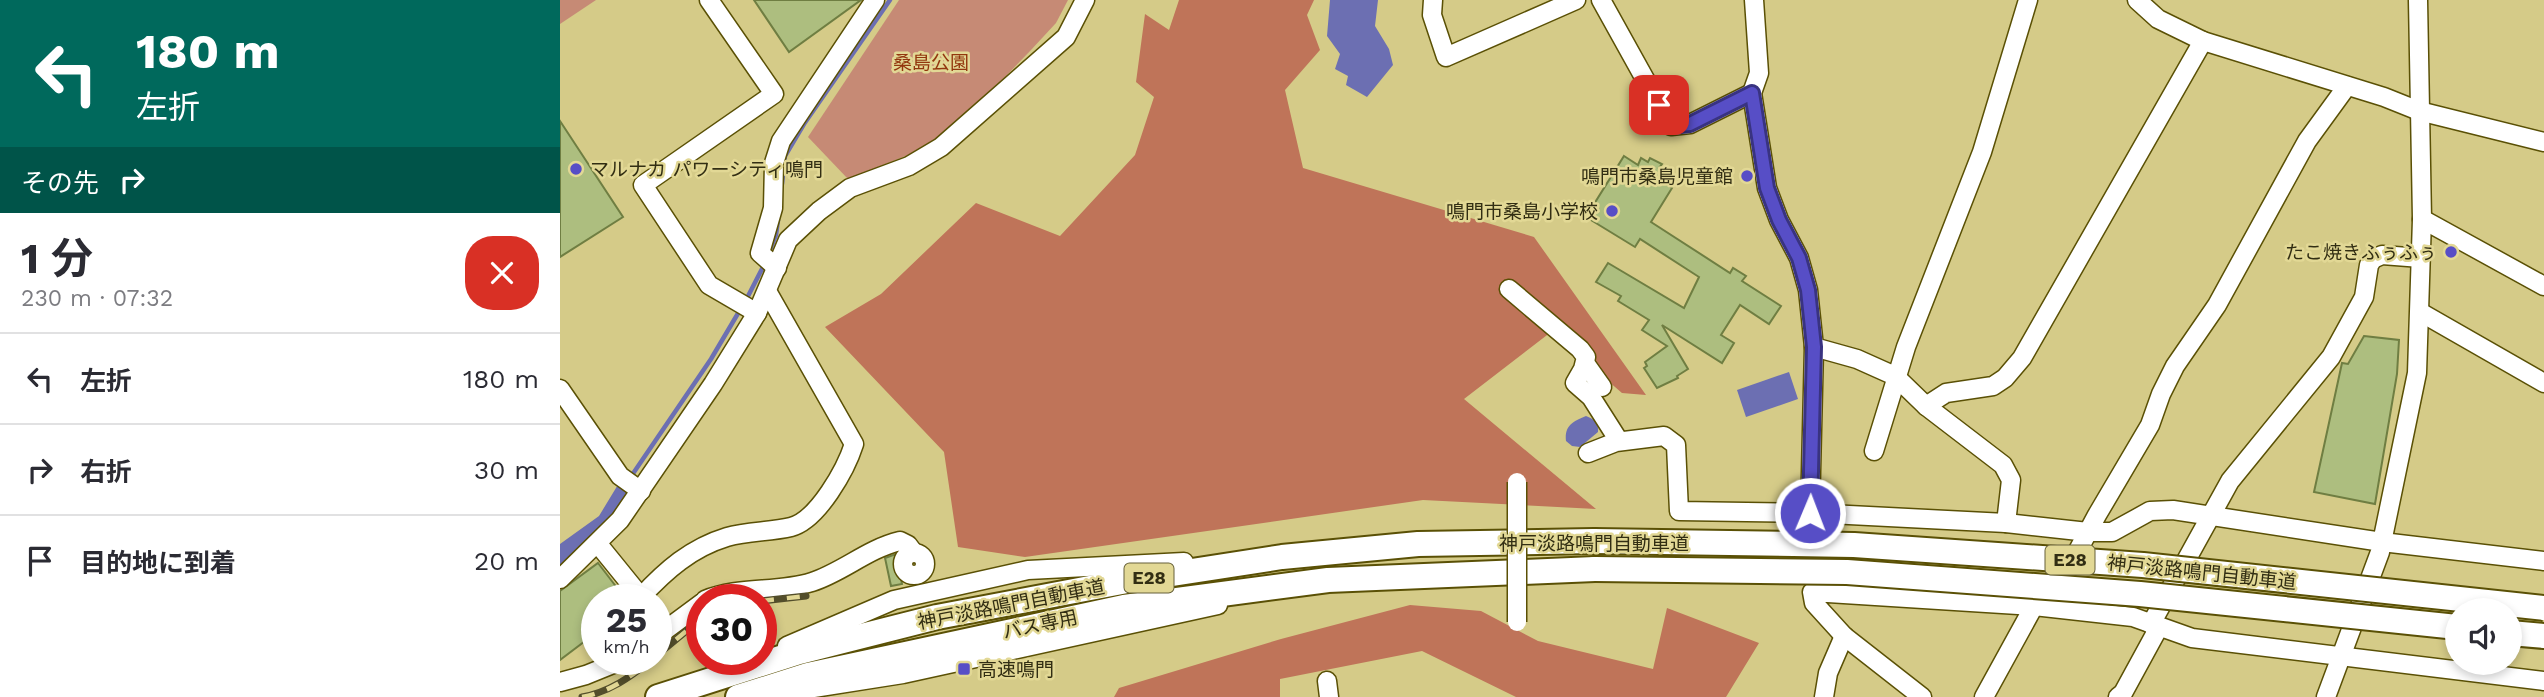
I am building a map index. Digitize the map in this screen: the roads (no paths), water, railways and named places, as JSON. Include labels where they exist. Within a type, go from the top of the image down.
[{"type":"highway","name":"神戸淡路鳴門自動車道","points":[[658,697],[799,652],[937,617],[1282,557],[1418,544],[1594,541],[1854,545],[2130,564],[2544,608]]},
{"type":"highway","name":"神戸淡路鳴門自動車道","points":[[738,697],[820,672],[1124,607],[1328,580],[1595,569],[1847,572],[2140,594],[2445,626]]},
{"type":"highway","points":[[2522,634],[2544,636]]},
{"type":"street","points":[[709,0],[774,94],[643,185],[709,285],[757,313]]},
{"type":"street","points":[[777,268],[760,253],[774,208],[774,163],[781,141],[875,0]]},
{"type":"street","points":[[560,579],[621,520],[713,384],[757,313],[788,240],[819,211],[850,188],[909,166],[941,147],[976,113],[1066,37],[1085,0]]},
{"type":"street","points":[[1433,0],[1432,15],[1446,57],[1576,0]]},
{"type":"street","points":[[1601,0],[1671,126],[1690,124],[1752,93]]},
{"type":"street","points":[[1754,0],[1759,73],[1752,93],[1767,188],[1779,220],[1799,258],[1808,290],[1814,347],[1810,513]]},
{"type":"street","points":[[1874,451],[1895,376],[1982,152],[2028,0]]},
{"type":"street","points":[[2137,0],[2158,19],[2203,41],[2419,111],[2544,142]]},
{"type":"street","points":[[2326,697],[2382,542],[2417,373],[2422,219],[2418,0]]},
{"type":"street","points":[[1926,405],[1946,393],[1993,386],[2005,378],[2022,358],[2203,41]]},
{"type":"street","points":[[1984,697],[2088,533],[2150,425],[2175,366],[2217,306],[2307,141],[2347,86]]},
{"type":"street","points":[[2422,219],[2544,286]]},
{"type":"street","points":[[2118,697],[2123,693],[2230,481],[2331,357],[2360,306],[2369,265],[2373,259],[2382,256],[2421,258]]},
{"type":"street","points":[[1509,289],[1586,357],[1575,383],[1591,397],[1619,441]]},
{"type":"street","points":[[598,544],[641,597],[663,572],[687,554],[728,537],[793,527],[813,513],[834,484],[850,457],[854,444],[767,291]]},
{"type":"street","points":[[2420,312],[2544,383]]},
{"type":"street","points":[[1814,347],[1857,359],[1895,376],[1926,405],[2003,465],[2011,480],[2006,523]]},
{"type":"street","points":[[1585,363],[1602,387]]},
{"type":"street","points":[[560,389],[620,476],[641,491]]},
{"type":"street","points":[[1588,453],[1619,441],[1664,436],[1676,445],[1679,511],[1810,513],[2006,523],[2088,533],[2112,532],[2150,511],[2172,510],[2382,542],[2544,561]]},
{"type":"street","points":[[1517,482],[1517,622]]},
{"type":"street","points":[[777,588],[814,582],[868,551],[900,541],[908,545],[914,553]]},
{"type":"street","points":[[777,650],[894,600],[1028,570],[1282,557]]},
{"type":"street","name":"バス専用","points":[[759,697],[903,674],[1328,580]]},
{"type":"street","points":[[1922,697],[1844,636],[1814,603],[1812,592],[2041,607],[2133,617],[2192,638],[2544,681]]},
{"type":"street","points":[[1824,697],[1828,673],[1844,636]]},
{"type":"street","points":[[560,682],[586,675]]},
{"type":"street","points":[[713,678],[720,675]]},
{"type":"water","points":[[1330,0],[1378,0],[1375,26],[1389,49],[1393,65],[1367,97],[1346,85],[1348,76],[1335,69],[1340,54],[1327,36]]},
{"type":"water","points":[[1789,372],[1798,399],[1746,417],[1737,390]]},
{"type":"water","points":[[1586,416],[1598,426],[1598,432],[1580,447],[1572,446],[1566,441],[1568,428],[1573,422]]},
{"type":"water","points":[[619,483],[631,492],[612,520],[560,569],[560,544],[599,516]]},
{"type":"waterway","points":[[782,184],[785,156],[804,124],[890,0]]},
{"type":"waterway","points":[[768,255],[776,235],[778,220]]},
{"type":"waterway","points":[[745,302],[765,263]]},
{"type":"waterway","points":[[630,478],[711,359],[740,310]]},
{"type":"railway","points":[[777,599],[806,596]]},
{"type":"railway","points":[[672,643],[686,631]]},
{"type":"railway","points":[[582,697],[611,688],[632,675]]},
{"type":"place","name":"マルナカ パワーシティ鳴門","points":[[576,169]]},
{"type":"place","name":"鳴門市桑島児童館","points":[[1747,176]]},
{"type":"place","name":"鳴門市桑島小学校","points":[[1612,211]]},
{"type":"place","name":"たこ焼きふぅふぅ","points":[[2451,252]]},
{"type":"place","name":"高速鳴門","points":[[964,669]]},
{"type":"park label","name":"桑島公園","points":[[931,62]]}]
